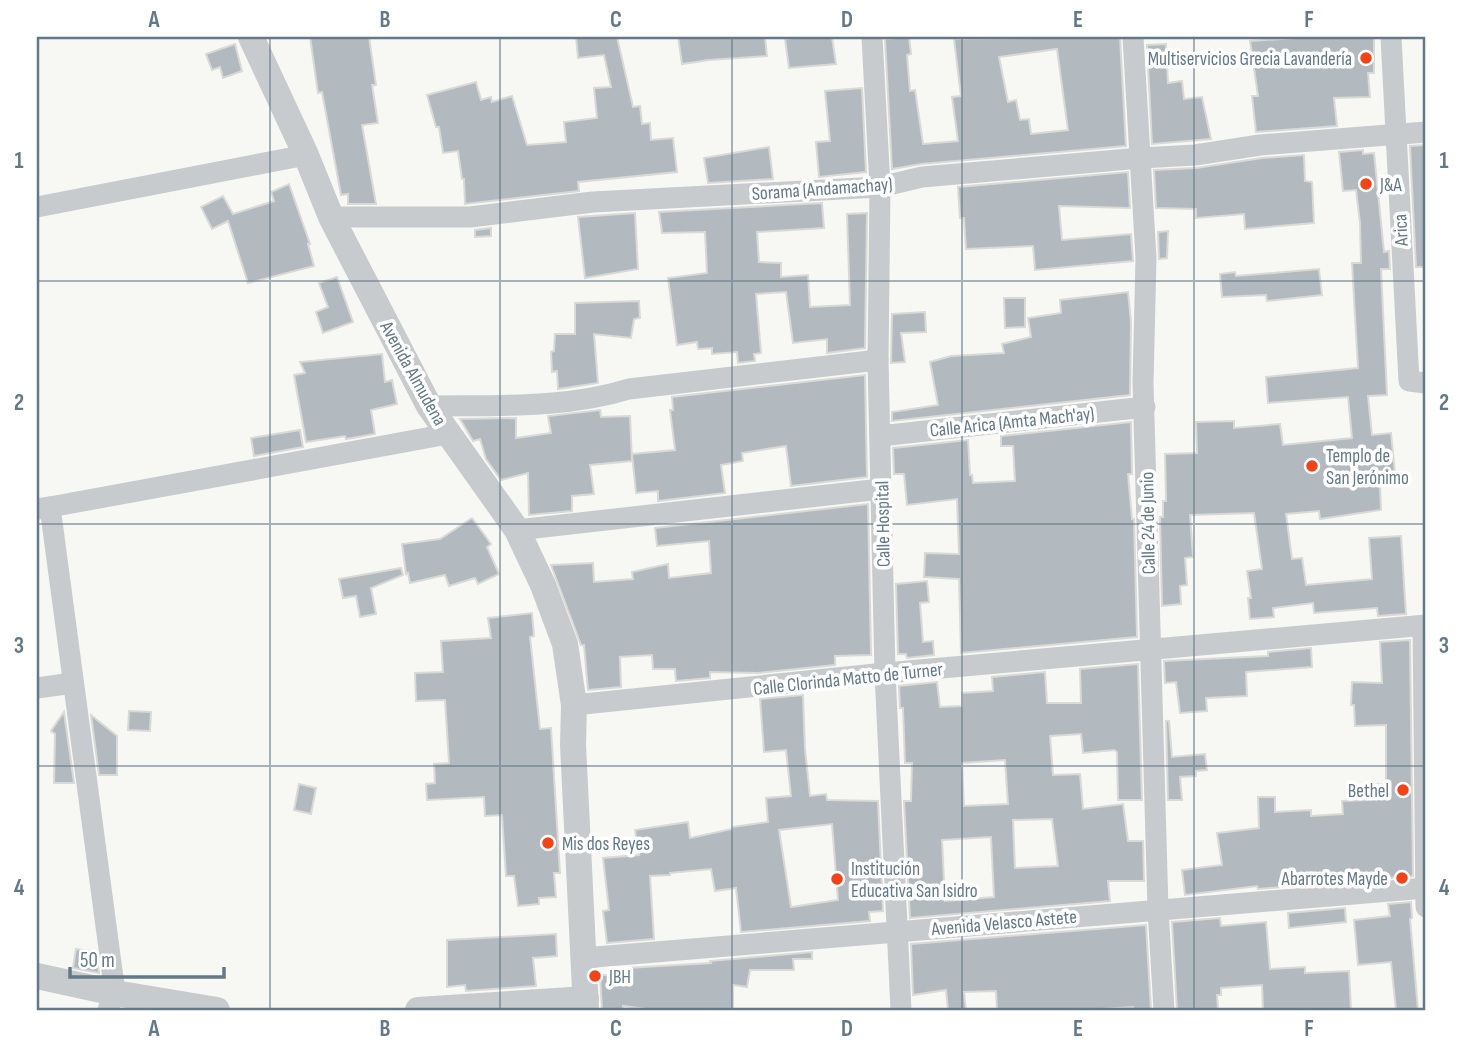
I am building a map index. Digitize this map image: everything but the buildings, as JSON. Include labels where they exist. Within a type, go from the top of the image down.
[{"type":"street","name":"Avenida Almudena","points":[[251,37],[331,216],[429,406],[517,530],[543,585],[565,644],[574,705]]},
{"type":"street","name":"Calle Hospital","points":[[872,37],[880,187],[878,360],[886,674],[901,1010]]},
{"type":"street","name":"Calle 24 de Junio","points":[[1133,37],[1146,258],[1143,383],[1158,909],[1164,1010]]},
{"type":"street","name":"Arica","points":[[1391,37],[1396,136],[1418,382]]},
{"type":"street","name":"Sorama (Andamachay)","points":[[331,216],[470,217],[593,202],[880,187],[922,177],[1195,155],[1260,145],[1426,132]]},
{"type":"street","points":[[37,207],[306,155]]},
{"type":"street","points":[[429,406],[556,404],[602,397],[629,389],[878,360]]},
{"type":"street","name":"Calle Arica (Amta Mach'ay)","points":[[880,436],[1145,407]]},
{"type":"street","points":[[111,1001],[73,682],[43,508],[448,434]]},
{"type":"street","points":[[517,530],[881,489]]},
{"type":"street","points":[[1425,626],[1426,907]]},
{"type":"street","name":"Calle Clorinda Matto de Turner","points":[[574,705],[1425,626]]},
{"type":"street","points":[[37,688],[73,682]]},
{"type":"street","points":[[418,1010],[586,1005],[574,705]]},
{"type":"street","name":"Avenida Velasco Astete","points":[[583,958],[1426,888]]},
{"type":"street","points":[[37,976],[111,1001],[216,1010]]},
{"type":"place","name":"Multiservicios Grecia Lavandería","points":[[1366,58]]},
{"type":"place","name":"J&A","points":[[1366,184]]},
{"type":"place","name":"Templo de San Jerónimo","points":[[1312,466]]},
{"type":"place","name":"Bethel","points":[[1403,790]]},
{"type":"place","name":"Mis dos Reyes","points":[[548,843]]},
{"type":"place","name":"Abarrotes Mayde","points":[[1402,878]]},
{"type":"place","name":"Institución Educativa San Isidro","points":[[837,879]]},
{"type":"place","name":"JBH","points":[[595,976]]}]
